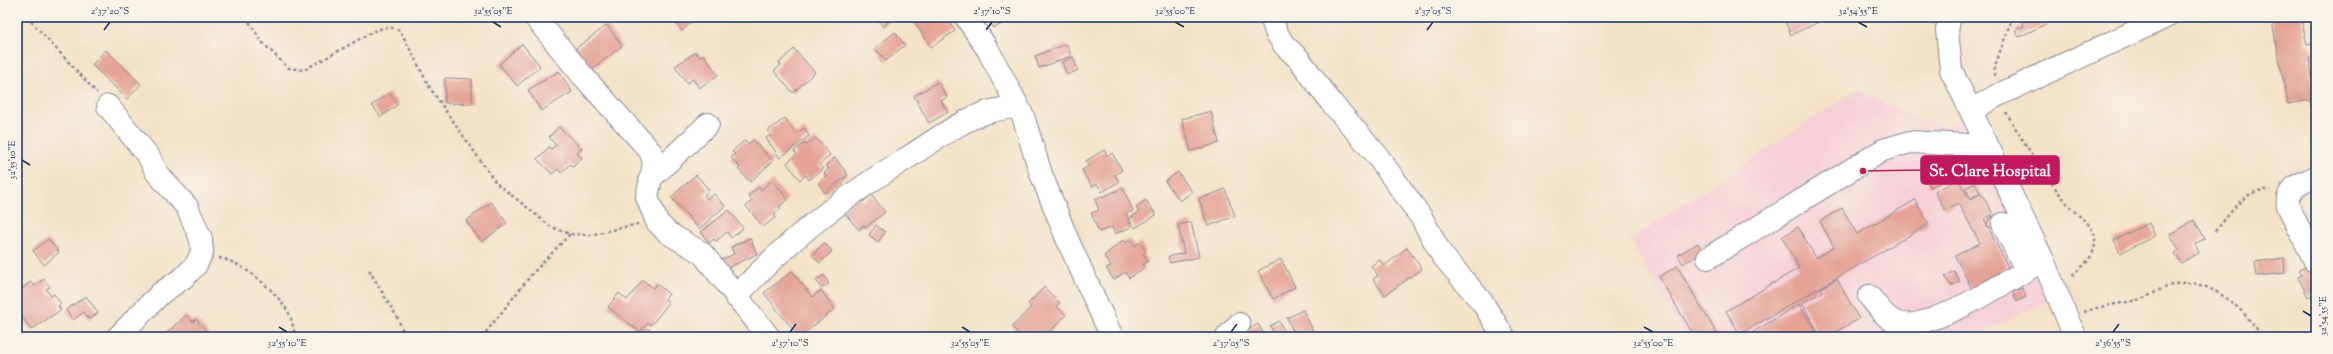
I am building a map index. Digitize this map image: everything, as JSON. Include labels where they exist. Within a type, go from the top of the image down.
[{"type":"street","points":[[535,17],[582,75],[651,152],[654,164],[647,197],[657,222],[668,233],[702,253],[769,337]]},
{"type":"street","points":[[966,17],[988,50],[1023,116],[1041,174],[1068,241],[1112,337]]},
{"type":"street","points":[[1271,17],[1276,32],[1284,45],[1299,59],[1330,101],[1376,154],[1421,218],[1442,255],[1487,309],[1504,337]]},
{"type":"street","points":[[1950,17],[1947,30],[1951,70],[1972,110],[1988,146],[2034,265]]},
{"type":"street","points":[[1972,110],[1996,96],[2166,17]]},
{"type":"street","points":[[108,106],[149,157],[157,172],[187,207],[202,238],[200,256],[196,265],[184,278],[161,293],[118,337]]},
{"type":"street","points":[[736,297],[756,274],[820,216],[870,180],[948,132],[988,112],[1018,106]]},
{"type":"street","points":[[650,179],[708,124]]},
{"type":"street","points":[[1708,258],[1883,150],[1910,142],[1988,146]]},
{"type":"street","points":[[2316,177],[2298,185],[2289,192],[2288,206],[2316,263]]},
{"type":"street","points":[[2003,224],[2034,265],[2055,288],[2071,328]]},
{"type":"street","points":[[1869,296],[1894,322],[1906,325],[1935,317],[1970,302],[2034,265]]},
{"type":"path","points":[[27,17],[87,79],[108,106]]},
{"type":"path","points":[[246,17],[262,42],[288,68],[304,70],[376,30],[388,27],[400,30],[430,88],[496,183],[551,226],[570,234],[590,235],[621,227],[657,222]]},
{"type":"path","points":[[2011,21],[1995,66],[1996,96],[2029,150],[2072,208],[2091,226],[2095,238],[2094,251],[2085,266],[2055,288]]},
{"type":"path","points":[[2215,231],[2245,196],[2262,190],[2289,192]]},
{"type":"path","points":[[482,337],[532,274],[570,234]]},
{"type":"path","points":[[200,256],[225,259],[250,273],[272,291],[288,312],[296,337]]},
{"type":"path","points":[[369,270],[398,319],[405,337]]},
{"type":"path","points":[[2071,328],[2096,307],[2142,298],[2173,284],[2198,284],[2221,295],[2236,307],[2262,337]]},
{"type":"shaded area","points":[[1859,88],[1881,102],[1923,120],[1945,127],[1967,117],[2050,299],[1975,337],[1685,337],[1630,240]]},
{"type":"building","points":[[669,17],[688,17],[692,22],[682,31]]},
{"type":"building","points":[[876,17],[889,17],[891,19],[883,27]]},
{"type":"building","points":[[922,17],[946,17],[955,31],[931,47],[914,22]]},
{"type":"building","points":[[988,17],[1002,17],[1004,23],[993,28]]},
{"type":"building","points":[[1783,17],[1829,17],[1791,35]]},
{"type":"building","points":[[2020,17],[2053,17],[2054,20],[2019,37],[2015,30],[2024,26]]},
{"type":"building","points":[[2271,17],[2301,17],[2307,45],[2312,44],[2314,57],[2309,58],[2313,82],[2316,81],[2316,105],[2311,106],[2310,100],[2288,104]]},
{"type":"building","points":[[607,25],[622,46],[591,70],[575,49]]},
{"type":"building","points":[[895,32],[905,45],[886,61],[875,48]]},
{"type":"building","points":[[522,44],[540,66],[517,86],[499,64]]},
{"type":"building","points":[[1067,44],[1071,56],[1039,68],[1035,56]]},
{"type":"building","points":[[794,49],[815,72],[793,93],[774,71],[781,65],[779,63]]},
{"type":"building","points":[[106,50],[141,84],[127,99],[92,65]]},
{"type":"building","points":[[696,52],[700,57],[704,55],[718,75],[699,88],[693,79],[687,83],[675,66]]},
{"type":"building","points":[[1073,57],[1078,70],[1067,75],[1062,62]]},
{"type":"building","points":[[559,71],[572,92],[541,111],[528,90]]},
{"type":"building","points":[[445,78],[472,79],[472,104],[445,103]]},
{"type":"building","points":[[938,82],[947,97],[941,101],[948,112],[929,123],[914,96]]},
{"type":"building","points":[[389,93],[398,104],[381,117],[372,105]]},
{"type":"building","points":[[1211,111],[1219,143],[1191,151],[1182,119]]},
{"type":"building","points":[[785,118],[796,134],[804,128],[809,136],[780,158],[766,138],[771,135],[768,131]]},
{"type":"building","points":[[17,120],[22,127],[17,131]]},
{"type":"building","points":[[559,127],[582,149],[577,153],[582,158],[573,167],[570,164],[561,173],[558,169],[552,174],[537,159],[549,147],[551,149],[556,145],[549,137]]},
{"type":"building","points":[[816,138],[830,155],[819,165],[823,169],[809,180],[806,175],[800,180],[787,163],[797,154],[794,151],[804,143],[806,145]]},
{"type":"building","points":[[753,140],[773,161],[750,182],[738,169],[740,167],[731,158],[735,154],[732,152],[744,141],[748,144]]},
{"type":"building","points":[[1104,150],[1108,156],[1112,153],[1122,170],[1115,175],[1119,182],[1102,192],[1097,184],[1092,187],[1082,170],[1089,166],[1086,161]]},
{"type":"building","points":[[835,158],[848,175],[825,193],[818,183],[826,176],[824,173],[829,169],[826,165]]},
{"type":"building","points":[[1953,168],[1956,175],[1930,187],[1927,180]]},
{"type":"building","points":[[1178,172],[1192,192],[1180,201],[1165,181]]},
{"type":"building","points":[[696,175],[709,190],[704,195],[708,199],[714,194],[725,206],[699,229],[671,197]]},
{"type":"building","points":[[1958,179],[1970,200],[1981,193],[1993,214],[1984,219],[2008,267],[1972,289],[1955,256],[1980,243],[1958,203],[1945,210],[1935,192]]},
{"type":"building","points":[[772,180],[788,199],[779,207],[781,209],[774,215],[776,217],[763,227],[746,206],[752,201],[748,196],[759,187],[761,190]]},
{"type":"building","points":[[1975,183],[1980,192],[1971,198],[1965,188]]},
{"type":"building","points":[[1123,188],[1133,211],[1126,214],[1131,227],[1115,234],[1112,227],[1099,232],[1091,213],[1099,210],[1095,200]]},
{"type":"building","points":[[1225,189],[1235,216],[1208,226],[1199,199]]},
{"type":"building","points":[[871,195],[885,212],[865,228],[864,225],[859,230],[842,210],[858,196],[863,202]]},
{"type":"building","points":[[1146,200],[1156,215],[1135,228],[1129,219],[1139,212],[1136,207]]},
{"type":"building","points":[[1915,200],[1929,224],[1740,334],[1726,311],[1799,268],[1782,237],[1798,227],[1816,258],[1834,247],[1820,221],[1842,208],[1857,234]]},
{"type":"building","points":[[491,202],[507,223],[482,242],[466,221]]},
{"type":"building","points":[[729,210],[743,228],[731,238],[727,232],[716,241],[714,239],[709,243],[701,232]]},
{"type":"building","points":[[1992,216],[1997,217],[1994,229],[1987,226],[1987,223]]},
{"type":"building","points":[[2194,220],[2205,238],[2195,244],[2199,253],[2181,263],[2175,253],[2179,250],[2170,234]]},
{"type":"building","points":[[1191,222],[1199,257],[1170,263],[1168,257],[1184,253],[1178,225]]},
{"type":"building","points":[[2149,223],[2155,236],[2120,253],[2114,240]]},
{"type":"building","points":[[876,225],[885,232],[878,242],[869,235]]},
{"type":"building","points":[[750,238],[757,254],[725,269],[721,260],[734,254],[731,247]]},
{"type":"building","points":[[48,239],[59,252],[44,265],[33,251]]},
{"type":"building","points":[[1130,239],[1135,246],[1140,242],[1146,251],[1143,254],[1148,261],[1143,265],[1145,267],[1129,278],[1125,272],[1114,280],[1106,268],[1111,266],[1104,256],[1123,240],[1125,243]]},
{"type":"building","points":[[824,243],[832,251],[820,263],[812,255]]},
{"type":"building","points":[[1698,243],[1703,252],[1683,264],[1678,255]]},
{"type":"building","points":[[1407,248],[1422,269],[1385,295],[1373,279],[1378,276],[1371,266],[1380,260],[1384,266]]},
{"type":"building","points":[[2284,258],[2285,273],[2257,276],[2255,262]]},
{"type":"building","points":[[1281,259],[1295,287],[1273,299],[1258,271]]},
{"type":"building","points":[[2311,264],[2316,275],[2316,293],[2308,297],[2298,277],[2302,275],[2299,270]]},
{"type":"building","points":[[1677,266],[1719,337],[1695,337],[1659,277]]},
{"type":"building","points":[[792,271],[812,297],[821,290],[835,309],[799,337],[764,293]]},
{"type":"building","points":[[1954,271],[1960,281],[1951,286],[1945,277]]},
{"type":"building","points":[[824,275],[829,284],[821,288],[816,280]]},
{"type":"building","points":[[44,279],[50,287],[46,289],[51,296],[54,294],[61,304],[58,306],[61,310],[31,330],[17,309],[17,299],[22,295],[19,291],[31,282],[34,286]]},
{"type":"building","points":[[1837,279],[1859,319],[1826,337],[1820,337],[1802,303],[1823,292],[1821,288]]},
{"type":"building","points":[[643,280],[653,288],[657,284],[669,294],[665,299],[669,303],[651,325],[648,323],[640,332],[608,307],[619,293],[627,300]]},
{"type":"building","points":[[1044,287],[1060,303],[1056,306],[1066,315],[1045,337],[1022,337],[1012,327],[1031,307],[1028,304]]},
{"type":"building","points":[[2022,288],[2026,297],[2017,301],[2013,292]]},
{"type":"building","points":[[86,296],[98,313],[89,319],[84,312],[73,320],[66,310]]},
{"type":"building","points":[[1799,304],[1819,337],[1745,337]]},
{"type":"building","points":[[1303,310],[1313,331],[1302,337],[1296,337],[1287,318]]},
{"type":"building","points":[[186,315],[193,322],[196,319],[210,335],[208,337],[163,336]]},
{"type":"building","points":[[1279,321],[1288,337],[1276,337],[1270,326]]},
{"type":"building","points":[[1258,324],[1266,337],[1245,337],[1243,333]]},
{"type":"building","points":[[647,328],[657,337],[640,337]]},
{"type":"place","name":"St. Clare Hospital","points":[[1863,171]]}]
